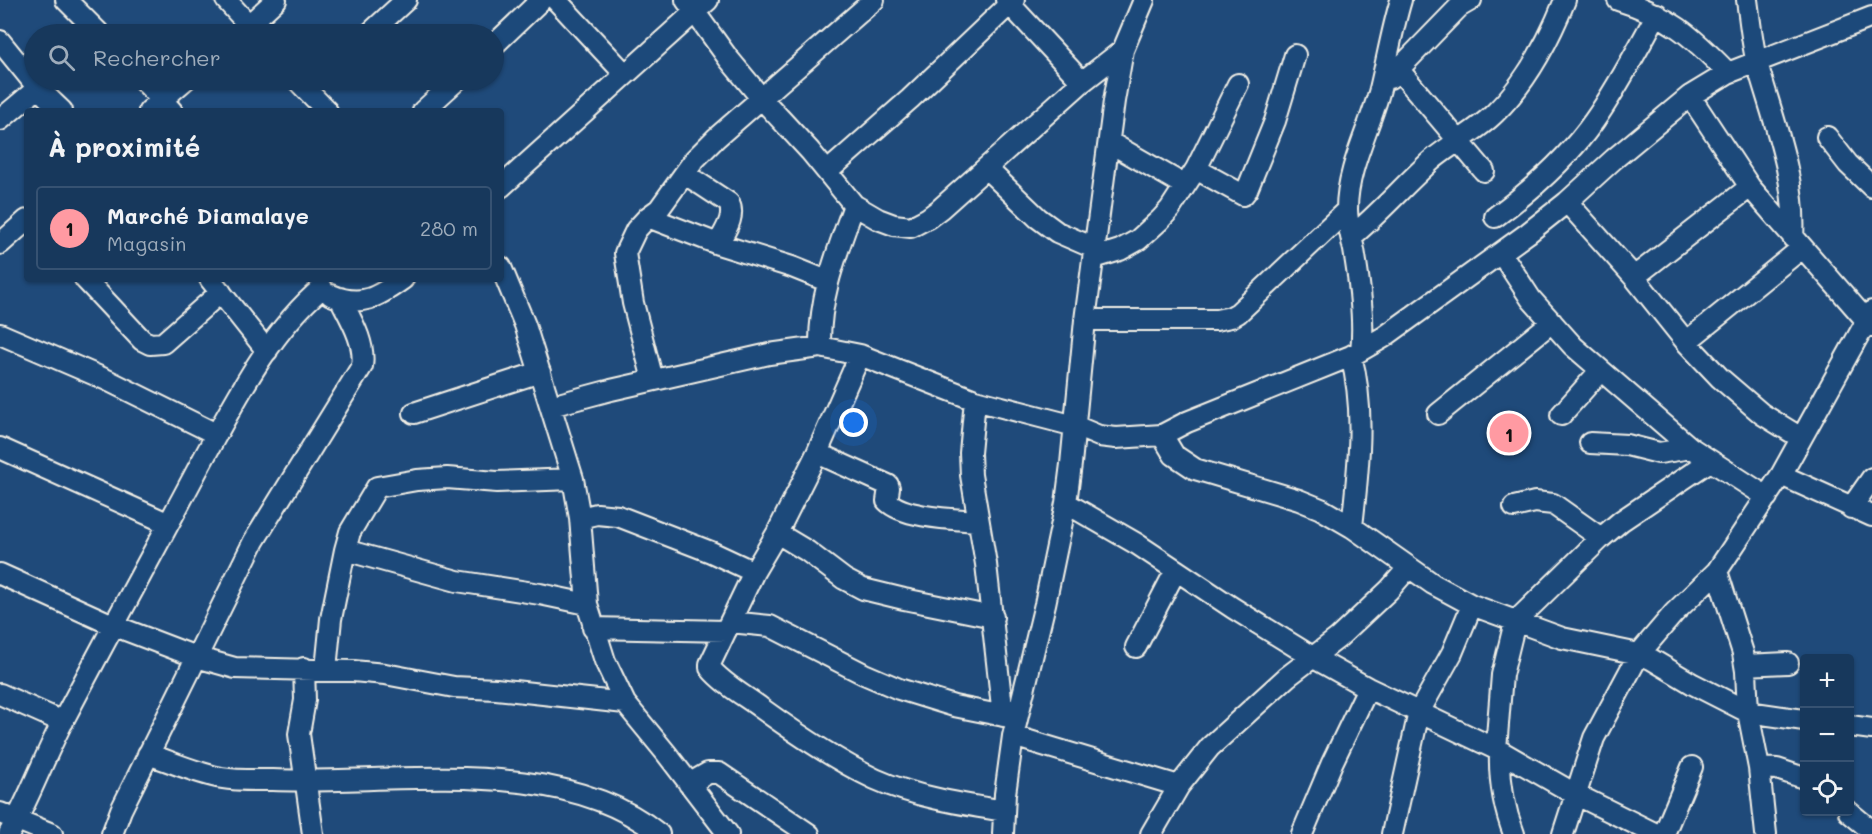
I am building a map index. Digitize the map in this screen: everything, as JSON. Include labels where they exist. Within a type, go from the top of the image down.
[{"type":"street","points":[[66,0],[89,24]]},
{"type":"street","points":[[226,0],[243,24]]},
{"type":"street","points":[[256,24],[276,0]]},
{"type":"street","points":[[380,24],[406,0]]},
{"type":"street","points":[[504,35],[541,0]]},
{"type":"street","points":[[556,0],[624,74]]},
{"type":"street","points":[[653,380],[633,303],[625,259],[630,241],[648,217],[659,209],[695,159],[716,138],[874,0]]},
{"type":"street","points":[[1003,834],[1011,723],[1045,604],[1066,503],[1085,320],[1108,142],[1123,50],[1144,0]]},
{"type":"street","points":[[1352,527],[1359,446],[1356,353],[1362,340],[1360,304],[1347,210],[1356,163],[1380,89],[1388,46],[1401,0]]},
{"type":"street","points":[[1380,89],[1459,7],[1471,0]]},
{"type":"street","points":[[1352,237],[1431,161],[1495,113],[1521,81],[1549,35],[1565,0]]},
{"type":"street","points":[[1618,0],[1657,14],[1678,27],[1704,48],[1728,73]]},
{"type":"street","points":[[1747,0],[1757,62],[1787,168],[1798,243]]},
{"type":"street","points":[[827,172],[910,99],[1010,1],[1082,82]]},
{"type":"street","points":[[504,183],[624,74],[696,4],[728,57],[854,205],[878,219],[894,225],[911,227],[928,218],[1082,82],[1123,50]]},
{"type":"street","points":[[1496,217],[1531,189],[1593,123],[1657,14]]},
{"type":"street","points":[[551,406],[769,354],[820,347],[860,356],[975,400],[1075,426],[1099,436],[1116,438],[1162,435],[1187,422],[1356,353],[1384,337],[1433,304],[1567,202],[1622,152],[1690,96],[1728,73],[1872,17]]},
{"type":"street","points":[[0,41],[24,66]]},
{"type":"street","points":[[1196,169],[1243,195],[1275,121],[1295,55]]},
{"type":"street","points":[[1398,69],[1484,171]]},
{"type":"street","points":[[986,168],[1038,218],[1058,232],[1094,253],[1120,250],[1151,229],[1170,209],[1196,169],[1238,84]]},
{"type":"street","points":[[0,120],[35,90]]},
{"type":"street","points":[[46,90],[60,108]]},
{"type":"street","points":[[150,90],[161,107],[176,90]]},
{"type":"street","points":[[313,90],[325,108]]},
{"type":"street","points":[[426,108],[446,90]]},
{"type":"street","points":[[1563,834],[1594,738],[1639,654],[1674,613],[1717,571],[1767,497],[1870,319],[1798,243],[1750,187],[1690,96]]},
{"type":"street","points":[[1827,137],[1848,164],[1872,187]]},
{"type":"street","points":[[1108,142],[1184,185]]},
{"type":"street","points":[[684,174],[729,203],[732,208],[731,218],[718,244]]},
{"type":"street","points":[[1634,277],[1750,187]]},
{"type":"street","points":[[1567,202],[1634,277],[1686,342],[1720,378],[1747,403],[1801,438]]},
{"type":"street","points":[[820,347],[820,324],[827,281],[854,205]]},
{"type":"street","points":[[1085,320],[1216,320],[1231,317],[1347,210]]},
{"type":"street","points":[[648,217],[718,244],[792,267],[827,281]]},
{"type":"street","points":[[0,244],[24,223]]},
{"type":"street","points":[[1686,342],[1798,243]]},
{"type":"street","points":[[1501,253],[1531,298],[1600,371],[1691,448],[1767,497]]},
{"type":"street","points":[[504,274],[540,372],[573,479],[580,518],[587,604],[593,628],[613,682],[625,704],[728,834]]},
{"type":"street","points":[[88,282],[142,339],[150,344],[163,343],[216,285],[267,351]]},
{"type":"street","points":[[52,834],[9,822],[216,434],[267,351],[318,284],[340,298],[360,301],[373,298],[398,282]]},
{"type":"street","points":[[112,834],[148,754],[254,541],[362,366],[362,351],[340,298]]},
{"type":"street","points":[[1438,414],[1552,322]]},
{"type":"street","points":[[0,334],[106,381],[216,434]]},
{"type":"street","points":[[860,356],[817,453],[777,533],[754,572],[710,664],[713,672],[768,713],[861,772],[898,788],[1004,811]]},
{"type":"street","points":[[1561,415],[1600,371]]},
{"type":"street","points":[[414,413],[540,372]]},
{"type":"street","points":[[975,400],[970,453],[971,475],[1011,723]]},
{"type":"street","points":[[1162,435],[1174,455],[1195,469],[1299,500],[1352,527],[1434,584],[1472,605],[1562,638],[1639,654],[1748,712],[1800,719]]},
{"type":"street","points":[[1590,443],[1627,445],[1659,453],[1691,448]]},
{"type":"street","points":[[0,448],[168,523]]},
{"type":"street","points":[[817,453],[888,485],[887,501],[894,507],[944,518],[978,521]]},
{"type":"street","points":[[1514,834],[1504,810],[1501,795],[1498,750],[1502,675],[1515,622],[1601,538],[1710,461]]},
{"type":"street","points":[[1780,475],[1872,516]]},
{"type":"street","points":[[326,669],[331,619],[350,532],[373,493],[381,485],[447,478],[497,482],[573,479]]},
{"type":"street","points":[[1851,508],[1872,478]]},
{"type":"street","points":[[1514,507],[1535,502],[1553,504],[1601,538]]},
{"type":"street","points":[[1066,503],[1137,544],[1233,608],[1314,658],[1368,688],[1498,750],[1575,794],[1656,834]]},
{"type":"street","points":[[580,518],[597,514],[618,516],[711,552],[754,572]]},
{"type":"street","points":[[777,533],[807,551],[844,579],[863,589],[993,617]]},
{"type":"street","points":[[345,550],[457,581],[531,592],[587,604]]},
{"type":"street","points":[[1151,834],[1179,786],[1210,747],[1287,677],[1338,638],[1389,590],[1409,567]]},
{"type":"street","points":[[1137,647],[1176,570]]},
{"type":"street","points":[[1717,571],[1743,653],[1748,712],[1759,768],[1766,834]]},
{"type":"street","points":[[0,574],[115,626],[196,657],[235,668],[304,668],[386,674],[454,687],[496,689],[625,704]]},
{"type":"street","points":[[1392,834],[1419,712],[1452,653],[1472,605]]},
{"type":"street","points":[[593,628],[770,626],[899,689],[1011,723],[1179,786]]},
{"type":"street","points":[[1745,665],[1788,663]]},
{"type":"street","points":[[304,668],[305,700],[299,734],[313,834]]},
{"type":"street","points":[[1302,834],[1332,763],[1368,688]]},
{"type":"street","points":[[0,694],[63,722]]},
{"type":"street","points":[[1854,727],[1872,729]]},
{"type":"street","points":[[148,754],[222,778],[305,781],[448,778],[536,785],[572,791],[594,798],[615,807],[653,832]]},
{"type":"street","points":[[1664,834],[1692,767]]},
{"type":"street","points":[[1759,768],[1778,768],[1800,776]]},
{"type":"street","points":[[689,784],[708,773],[719,773],[808,834]]},
{"type":"street","points":[[1854,816],[1872,831]]},
{"type":"place","name":"Marché Diamalaye","points":[[1509,433]]}]
